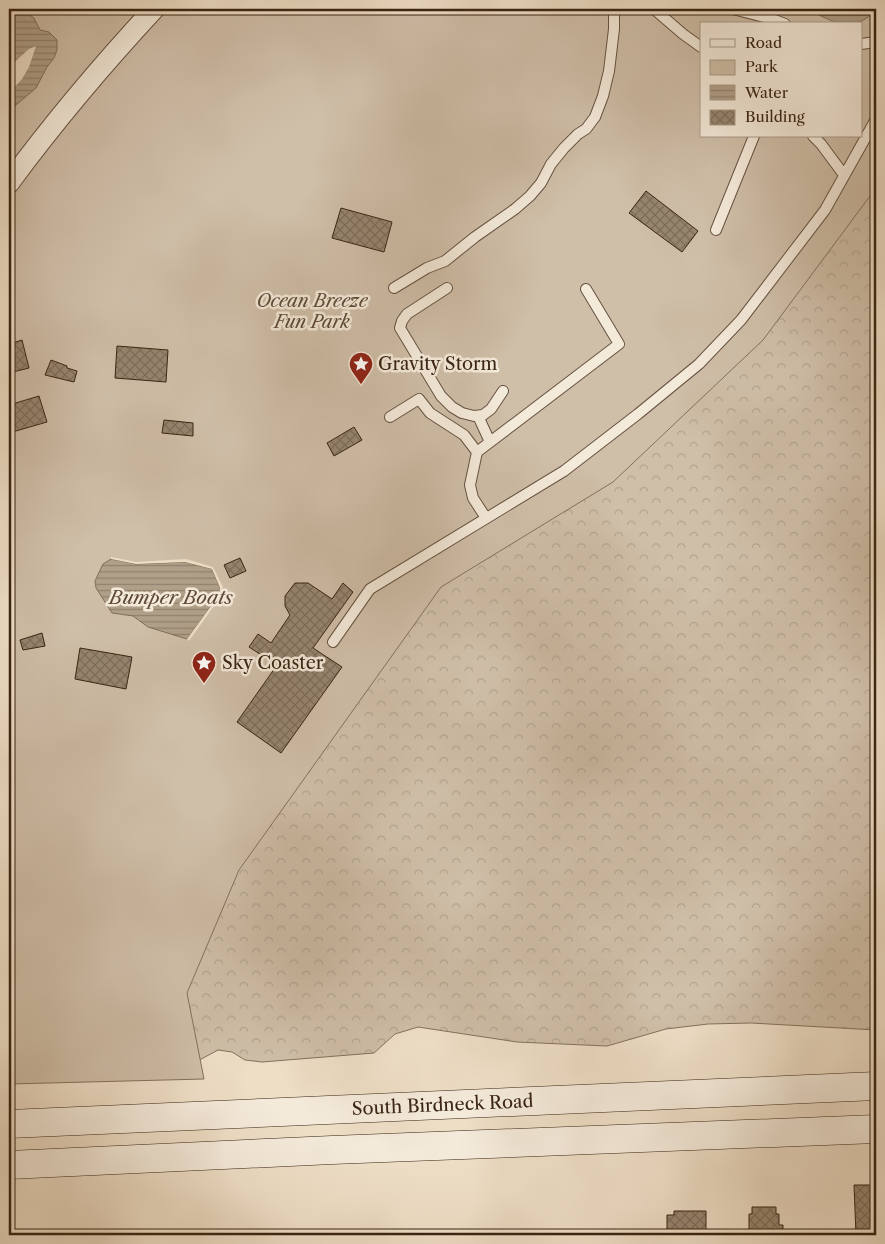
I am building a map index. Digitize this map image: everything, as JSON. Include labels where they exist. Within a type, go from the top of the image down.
[{"type":"main road","name":"South Birdneck Road","points":[[9,1124],[876,1086]]},
{"type":"main road","points":[[9,1164],[876,1129]]},
{"type":"street","points":[[9,183],[49,129],[112,54],[154,9]]},
{"type":"lane","points":[[394,288],[427,268],[445,261],[515,209],[541,183],[551,164],[564,148],[586,129],[595,117],[610,71],[614,9]]},
{"type":"lane","points":[[654,9],[700,46]]},
{"type":"lane","points":[[733,9],[780,22]]},
{"type":"lane","points":[[862,44],[876,42]]},
{"type":"lane","points":[[333,642],[370,589],[564,471],[699,364],[741,320],[825,210],[876,120]]},
{"type":"lane","points":[[716,230],[753,138]]},
{"type":"lane","points":[[816,138],[844,175]]},
{"type":"lane","points":[[447,288],[412,309],[402,321],[400,328],[440,396],[462,413],[474,416],[483,415],[491,409],[504,391]]},
{"type":"lane","points":[[486,518],[473,498],[470,484],[477,452],[619,344],[586,289]]},
{"type":"lane","points":[[390,417],[419,399],[430,412],[464,436],[477,452]]},
{"type":"lane","points":[[478,416],[490,442]]},
{"type":"green space","name":"Ocean Breeze Fun Park","points":[[9,9],[876,9],[876,188],[763,340],[613,482],[441,587],[239,870],[187,993],[204,1079],[9,1084]]},
{"type":"green space","points":[[876,168],[876,1030],[751,1023],[708,1024],[666,1029],[607,1046],[517,1042],[418,1027],[395,1034],[374,1053],[262,1062],[245,1060],[232,1052],[218,1050],[192,1064],[9,1005],[192,936],[421,594]]},
{"type":"water","points":[[15,9],[24,11],[34,18],[40,30],[49,32],[57,40],[57,50],[36,88],[9,111],[9,14],[14,12]]},
{"type":"water","points":[[807,9],[876,9],[868,17],[856,22],[836,22]]},
{"type":"water","name":"Bumper Boats","points":[[111,559],[136,564],[185,562],[212,569],[220,588],[219,595],[187,639],[148,627],[133,616],[112,613],[96,588],[95,581],[103,564]]},
{"type":"pier","points":[[36,46],[29,67],[22,79],[12,90],[9,88],[9,67],[29,49]]},
{"type":"pier","points":[[111,557],[136,562],[186,559],[213,567],[223,587],[221,596],[189,641],[187,639],[219,595],[220,588],[212,569],[185,562],[136,564],[111,559]]},
{"type":"building","points":[[646,191],[698,231],[682,252],[629,213]]},
{"type":"building","points":[[341,208],[392,222],[384,252],[332,238]]},
{"type":"building","points":[[22,340],[29,368],[9,373],[9,344]]},
{"type":"building","points":[[117,346],[168,350],[166,382],[115,378]]},
{"type":"building","points":[[51,360],[77,371],[74,382],[45,375]]},
{"type":"building","points":[[39,396],[47,422],[9,433],[9,405]]},
{"type":"building","points":[[164,420],[193,423],[193,436],[162,433]]},
{"type":"building","points":[[354,427],[362,440],[334,456],[327,443]]},
{"type":"building","points":[[240,558],[246,571],[230,578],[224,565]]},
{"type":"building","points":[[295,583],[308,583],[332,599],[343,583],[353,592],[313,648],[342,667],[281,753],[237,722],[277,665],[249,647],[258,634],[271,643],[290,615],[285,606],[285,596]]},
{"type":"building","points":[[42,633],[45,646],[23,650],[20,640]]},
{"type":"building","points":[[80,648],[132,657],[126,689],[75,679]]},
{"type":"building","points":[[854,1185],[876,1185],[876,1235],[856,1235]]},
{"type":"building","points":[[752,1207],[776,1207],[776,1214],[779,1214],[779,1225],[783,1225],[783,1235],[749,1235],[749,1214],[752,1214]]},
{"type":"building","points":[[674,1211],[706,1211],[706,1235],[667,1235],[667,1215],[674,1215]]},
{"type":"place","name":"Gravity Storm","points":[[361,385]]},
{"type":"place","name":"Sky Coaster","points":[[204,684]]}]
